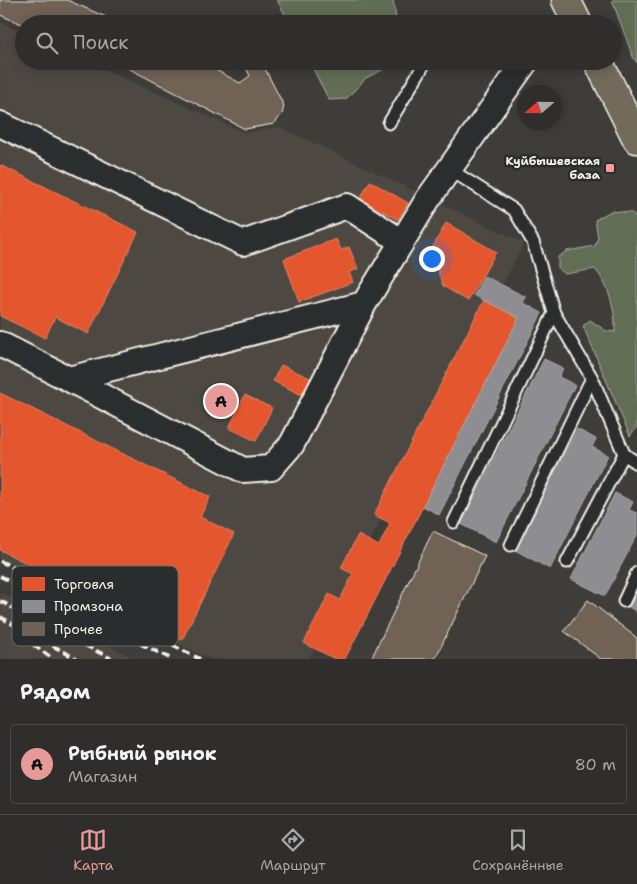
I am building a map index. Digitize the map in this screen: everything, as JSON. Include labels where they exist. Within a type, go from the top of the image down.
[{"type":"main road","points":[[602,70],[637,139]]},
{"type":"street","points":[[0,344],[243,470],[271,468],[292,444],[364,304],[402,242],[518,70]]},
{"type":"street","points":[[0,124],[244,243],[347,206],[402,242]]},
{"type":"street","points":[[69,379],[364,304]]},
{"type":"lane","points":[[388,123],[420,70]]},
{"type":"lane","points":[[450,169],[514,210],[533,242],[554,313],[592,378],[624,454],[637,463]]},
{"type":"lane","points":[[454,522],[554,313]]},
{"type":"lane","points":[[511,545],[592,378]]},
{"type":"lane","points":[[567,562],[624,454]]},
{"type":"lane","points":[[624,601],[637,573]]},
{"type":"shaded area","points":[[0,22],[15,29],[15,70],[106,70],[245,133],[280,127],[524,243],[309,659],[211,659],[178,643],[178,566],[15,566],[0,559]]},
{"type":"shaded area","points":[[0,592],[12,598],[12,646],[110,646],[136,659],[0,659]]},
{"type":"green space","points":[[277,0],[393,0],[396,15],[285,15]]},
{"type":"green space","points":[[612,0],[637,0],[637,63],[622,27],[622,15],[618,15]]},
{"type":"green space","points":[[314,70],[382,70],[366,78],[346,99],[329,100]]},
{"type":"green space","points":[[611,211],[632,213],[637,219],[637,426],[630,436],[583,326],[590,320],[606,331],[615,332],[613,307],[608,290],[595,269],[565,274],[558,268],[558,257],[567,251],[595,246],[598,237],[595,220]]},
{"type":"building: Торговля","points":[[0,165],[138,232],[88,334],[55,317],[45,338],[0,316]]},
{"type":"building: Торговля","points":[[370,181],[408,203],[398,220],[360,199]]},
{"type":"building: Торговля","points":[[446,223],[496,252],[468,301],[443,286],[431,250]]},
{"type":"building: Торговля","points":[[336,239],[341,250],[349,247],[358,269],[349,272],[353,282],[299,302],[284,259]]},
{"type":"building: Торговля","points":[[484,300],[519,318],[345,659],[335,659],[304,643],[329,594],[340,600],[353,574],[341,568],[358,535],[379,546],[390,523],[374,515]]},
{"type":"building: Торговля","points":[[281,365],[312,379],[304,396],[273,381]]},
{"type":"building: Торговля","points":[[0,393],[210,497],[200,517],[234,534],[182,640],[178,638],[178,566],[32,566],[0,550]]},
{"type":"building: Торговля","points":[[245,395],[272,408],[256,441],[229,428]]},
{"type":"building: Промзона","points":[[484,276],[526,297],[523,303],[542,313],[439,515],[423,506],[519,318],[474,295]]},
{"type":"building: Промзона","points":[[544,359],[563,368],[559,377],[575,385],[496,542],[461,524]]},
{"type":"building: Промзона","points":[[577,429],[596,439],[592,447],[608,455],[550,569],[515,550]]},
{"type":"building: Промзона","points":[[615,493],[633,502],[629,510],[637,513],[637,535],[605,596],[571,579]]},
{"type":"building: Промзона","points":[[637,592],[637,612],[629,607]]},
{"type":"building: Прочее","points":[[0,0],[67,0],[101,15],[15,15],[15,21],[0,15]]},
{"type":"building: Прочее","points":[[132,70],[216,70],[240,83],[250,76],[247,70],[266,70],[284,106],[282,114],[274,124],[245,129]]},
{"type":"building: Прочее","points":[[433,531],[485,556],[435,659],[371,659]]},
{"type":"building: Прочее","points":[[588,600],[637,638],[637,659],[601,659],[564,631]]},
{"type":"railway","points":[[0,561],[12,567]]},
{"type":"railway","points":[[0,576],[12,582]]},
{"type":"railway","points":[[0,601],[12,607]]},
{"type":"railway","points":[[0,617],[12,624]]},
{"type":"railway","points":[[35,646],[53,659]]},
{"type":"railway","points":[[53,646],[77,659]]},
{"type":"railway","points":[[87,646],[112,659]]},
{"type":"railway","points":[[145,646],[172,659]]},
{"type":"railway","points":[[173,646],[200,659]]},
{"type":"place","name":"Куйбышевская база","points":[[610,168]]},
{"type":"place","name":"Рыбный рынок","points":[[221,401]]}]
